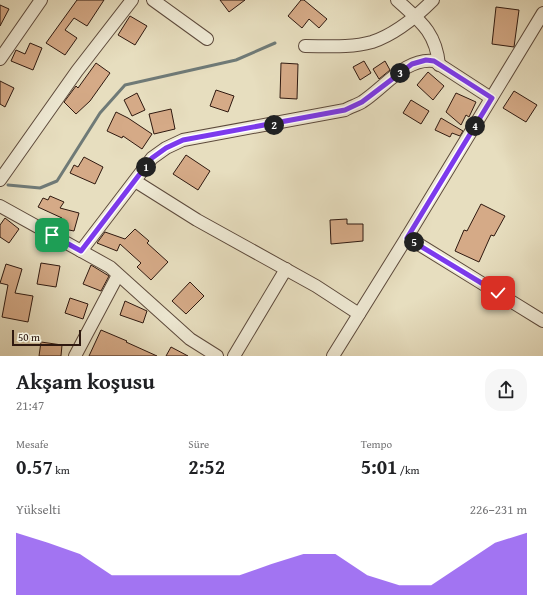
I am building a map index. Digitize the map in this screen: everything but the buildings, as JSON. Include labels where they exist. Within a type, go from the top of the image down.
[{"type":"street","points":[[0,59],[41,0]]},
{"type":"street","points":[[1,175],[77,71],[132,0]]},
{"type":"street","points":[[153,0],[207,39]]},
{"type":"street","points":[[397,0],[429,31],[438,47],[439,64]]},
{"type":"street","points":[[305,46],[347,46],[372,42],[399,28],[433,0]]},
{"type":"street","points":[[333,356],[542,18]]},
{"type":"street","points":[[81,251],[152,158],[166,148],[183,140],[345,110],[362,102],[412,64],[426,60],[434,61],[492,98]]},
{"type":"street","points":[[134,182],[197,220],[316,286],[359,314]]},
{"type":"street","points":[[0,206],[110,267],[190,339],[217,356]]},
{"type":"street","points":[[407,238],[543,321]]},
{"type":"street","points":[[234,356],[286,269]]},
{"type":"street","points":[[76,356],[118,274]]},
{"type":"waterway","points":[[8,185],[40,188],[57,181],[100,113],[125,85],[236,60],[275,43]]},
{"type":"route","points":[[52,235],[81,251],[152,158],[166,148],[183,140],[345,110],[362,102],[412,64],[426,60],[434,61],[492,98],[407,238],[498,293]]}]
